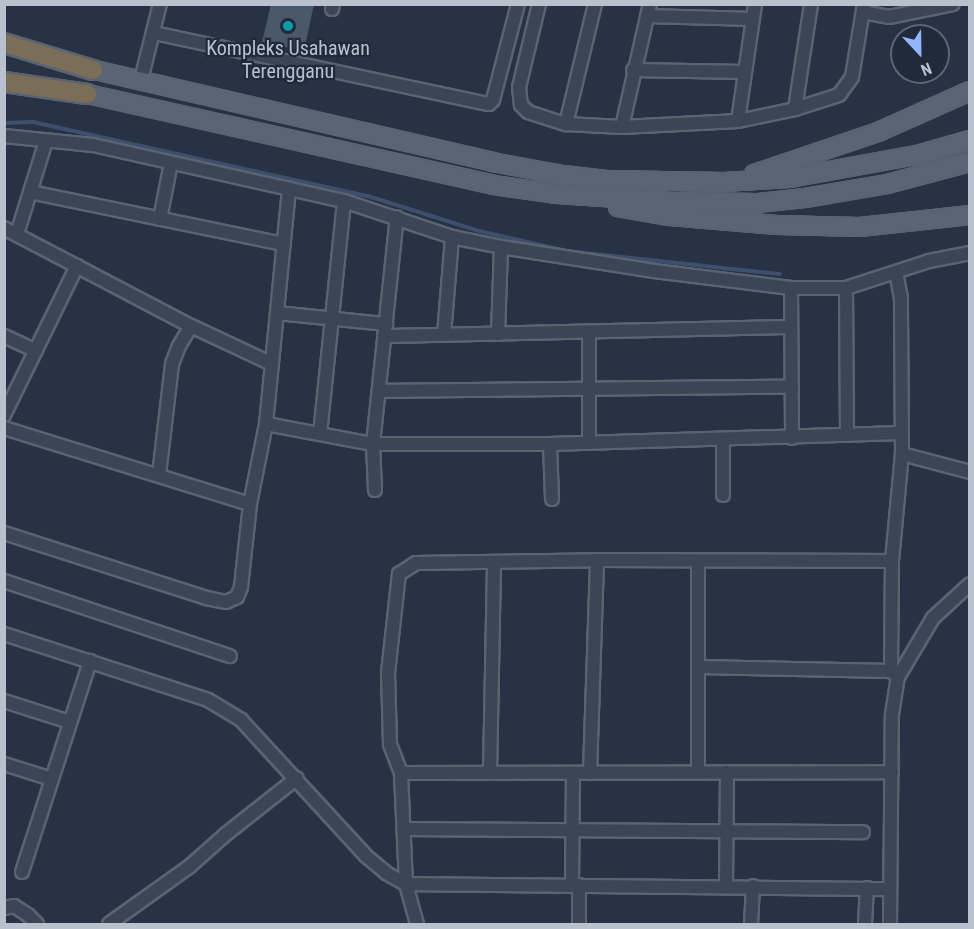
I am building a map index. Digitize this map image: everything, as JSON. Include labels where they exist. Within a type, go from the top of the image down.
[{"type":"highway","points":[[4,43],[93,70]]},
{"type":"highway","points":[[4,82],[87,94]]},
{"type":"main road","points":[[4,51],[141,80],[492,162],[563,176],[617,180],[724,182],[817,174],[917,155],[969,140]]},
{"type":"main road","points":[[4,76],[523,190],[669,216],[777,225],[860,226],[969,216]]},
{"type":"main road","points":[[724,182],[779,167],[878,132],[969,91]]},
{"type":"main road","points":[[523,190],[673,202],[758,203],[806,198],[887,184],[969,162]]},
{"type":"street","points":[[141,80],[160,4]]},
{"type":"street","points":[[154,33],[489,104],[493,100],[518,4]]},
{"type":"street","points":[[539,4],[518,97],[520,105],[528,112],[566,124],[622,127],[738,121],[795,109],[839,95],[852,77],[864,8],[889,17],[953,4]]},
{"type":"street","points":[[566,124],[595,4]]},
{"type":"street","points":[[738,121],[755,4]]},
{"type":"street","points":[[795,109],[811,4]]},
{"type":"street","points":[[622,127],[648,10],[753,20]]},
{"type":"street","points":[[633,70],[745,72]]},
{"type":"street","points":[[4,136],[93,145],[289,188],[344,201],[452,237],[501,247],[654,271],[791,288],[846,288],[929,261],[969,253]]},
{"type":"street","points":[[16,234],[46,141]]},
{"type":"street","points":[[160,219],[171,163]]},
{"type":"street","points":[[4,533],[226,602],[237,597],[242,587],[250,504],[266,424],[289,188]]},
{"type":"street","points":[[30,192],[284,244]]},
{"type":"street","points":[[320,434],[344,201]]},
{"type":"street","points":[[375,490],[373,444],[397,217]]},
{"type":"street","points":[[4,228],[191,326],[272,364]]},
{"type":"street","points":[[444,335],[452,237]]},
{"type":"street","points":[[498,334],[501,247]]},
{"type":"street","points":[[4,415],[77,266]]},
{"type":"street","points":[[890,924],[894,674],[892,561],[902,453],[901,298],[896,272]]},
{"type":"street","points":[[791,288],[792,438]]},
{"type":"street","points":[[846,288],[848,435]]},
{"type":"street","points":[[277,313],[332,318],[385,330],[444,335],[791,327]]},
{"type":"street","points":[[159,475],[172,364],[191,326]]},
{"type":"street","points":[[589,333],[590,443]]},
{"type":"street","points":[[4,336],[36,351]]},
{"type":"street","points":[[379,392],[792,387]]},
{"type":"street","points":[[266,424],[373,444],[550,444],[901,433]]},
{"type":"street","points":[[4,428],[250,504]]},
{"type":"street","points":[[723,440],[723,495]]},
{"type":"street","points":[[550,444],[552,499]]},
{"type":"street","points":[[902,453],[969,472]]},
{"type":"street","points":[[417,924],[406,884],[401,773],[390,744],[388,673],[399,574],[416,563],[597,560],[892,561]]},
{"type":"street","points":[[590,773],[597,560]]},
{"type":"street","points":[[698,561],[698,772]]},
{"type":"street","points":[[490,773],[494,562]]},
{"type":"street","points":[[4,581],[230,656]]},
{"type":"street","points":[[894,674],[933,618],[964,593],[969,584]]},
{"type":"street","points":[[4,634],[208,700],[241,720],[297,778],[366,856],[386,873],[406,884],[890,889]]},
{"type":"street","points":[[22,872],[90,661]]},
{"type":"street","points":[[698,668],[894,674]]},
{"type":"street","points":[[4,701],[70,722]]},
{"type":"street","points":[[4,764],[52,779]]},
{"type":"street","points":[[726,886],[727,772]]},
{"type":"street","points":[[401,773],[892,772]]},
{"type":"street","points":[[573,773],[573,830],[579,924]]},
{"type":"street","points":[[109,924],[190,867],[226,834],[297,778]]},
{"type":"street","points":[[404,829],[863,832]]},
{"type":"street","points":[[751,924],[753,886]]},
{"type":"street","points":[[865,924],[867,888]]},
{"type":"street","points":[[4,908],[14,906],[37,924]]},
{"type":"building","name":"Kompleks Usahawan Terengganu","points":[[271,4],[314,4],[304,51],[262,42]]},
{"type":"waterway","points":[[4,123],[33,122],[368,196],[479,231],[567,251],[780,274]]},
{"type":"place","name":"Kompleks Usahawan Terengganu","points":[[288,26]]}]
